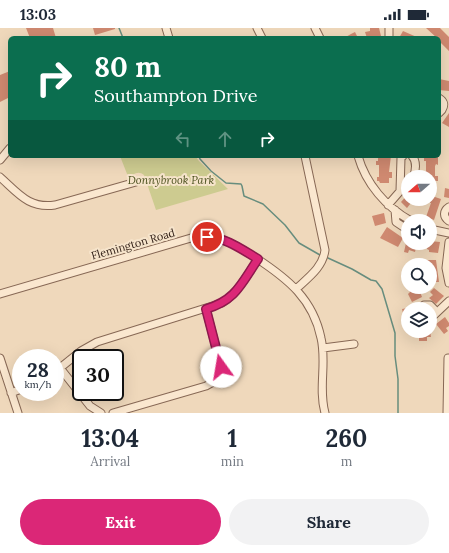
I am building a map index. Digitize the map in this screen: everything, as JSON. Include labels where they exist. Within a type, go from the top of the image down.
[{"type":"street","points":[[441,100],[444,107],[441,111]]},
{"type":"street","points":[[0,160],[8,150]]},
{"type":"street","points":[[296,289],[320,265],[325,250],[305,158]]},
{"type":"street","points":[[359,158],[368,180],[374,188],[388,205],[401,214]]},
{"type":"street","points":[[388,205],[400,191],[401,158]]},
{"type":"street","points":[[413,158],[415,161],[414,170]]},
{"type":"street","points":[[0,177],[26,200],[43,206],[56,205],[136,182]]},
{"type":"street","points":[[449,207],[444,213],[446,219],[449,221]]},
{"type":"street","points":[[395,210],[396,222],[401,225]]},
{"type":"street","points":[[437,230],[449,233]]},
{"type":"street","name":"Flemington Road","points":[[0,294],[199,237],[215,237],[229,242],[280,274],[296,289],[309,306],[316,319],[323,348],[324,364],[321,395],[325,413]]},
{"type":"street","points":[[449,242],[446,268],[449,283]]},
{"type":"street","points":[[64,365],[81,351],[97,342],[222,303],[232,296],[258,259]]},
{"type":"street","points":[[437,312],[449,301]]},
{"type":"street","points":[[114,413],[206,386],[214,381],[220,372],[220,361],[206,309]]},
{"type":"street","points":[[323,348],[354,344]]},
{"type":"street","points":[[0,358],[18,413]]},
{"type":"street","points":[[447,413],[448,358]]},
{"type":"street","points":[[64,377],[90,406],[101,413]]},
{"type":"green space","name":"Donnybrook Park","points":[[121,158],[197,158],[228,189],[156,210],[144,175],[136,173],[129,179]]},
{"type":"building","points":[[26,28],[53,28],[55,36],[29,36]]},
{"type":"building","points":[[93,28],[115,28],[115,29],[95,35]]},
{"type":"building","points":[[370,28],[379,28],[381,36],[366,36],[365,32],[370,31]]},
{"type":"building","points":[[426,28],[440,28],[449,37],[449,51],[441,43],[441,36],[435,36]]},
{"type":"building","points":[[403,31],[414,36],[400,36]]},
{"type":"building","points":[[355,32],[357,36],[348,36]]},
{"type":"building","points":[[8,72],[8,98],[0,102],[0,75]]},
{"type":"building","points":[[441,79],[449,81],[449,91],[441,90]]},
{"type":"building","points":[[449,113],[449,127],[442,123]]},
{"type":"building","points":[[378,158],[391,158],[389,172],[392,172],[392,178],[389,178],[389,183],[380,183],[377,181],[377,177],[379,177],[379,165],[376,165],[376,161],[378,161]]},
{"type":"building","points":[[424,158],[438,158],[438,165],[436,164],[435,170],[426,170],[426,161],[424,161]]},
{"type":"building","points":[[445,188],[449,189],[449,198],[444,197]]},
{"type":"building","points":[[437,198],[441,199],[436,214],[427,214],[430,206],[437,206]]},
{"type":"building","points":[[384,213],[386,223],[375,226],[372,216]]},
{"type":"building","points":[[387,227],[401,237],[401,242],[398,247],[380,238]]},
{"type":"building","points":[[437,242],[440,242],[438,253],[429,252],[429,250],[437,250]]},
{"type":"building","points":[[404,250],[409,250],[408,253],[404,252]]},
{"type":"building","points":[[437,267],[439,282],[437,282]]},
{"type":"building","points":[[437,290],[444,296],[437,303],[429,298],[433,295],[432,294],[437,294]]},
{"type":"building","points":[[408,294],[421,294],[422,297],[412,302]]},
{"type":"building","points":[[445,317],[449,323],[449,326],[446,328],[448,331],[444,334],[437,323]]},
{"type":"building","points":[[419,338],[427,338],[427,341],[419,341]]},
{"type":"waterway","points":[[119,28],[122,36]]},
{"type":"waterway","points":[[200,158],[211,171],[226,183],[241,184],[244,196],[263,204],[285,225],[299,243],[320,255]]},
{"type":"waterway","points":[[328,258],[371,280],[376,281],[382,289],[395,333],[395,356],[398,379],[398,413]]},
{"type":"route","points":[[207,237],[215,237],[236,245],[258,259],[238,290],[228,300],[206,309],[221,367]]}]
